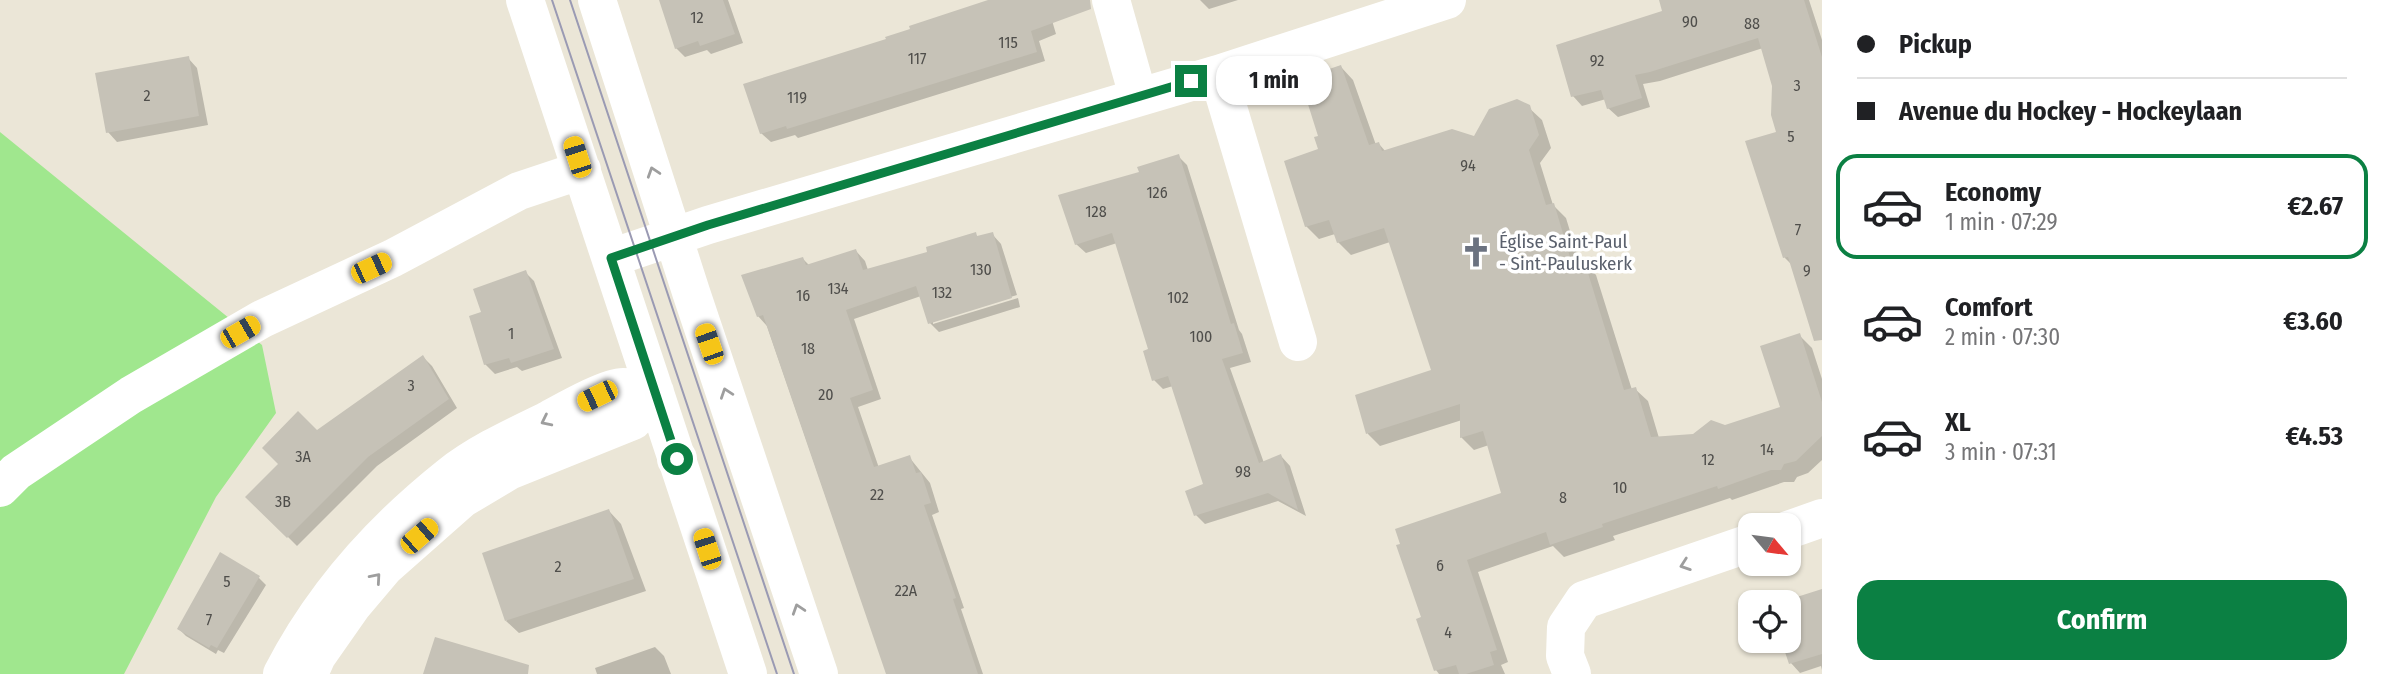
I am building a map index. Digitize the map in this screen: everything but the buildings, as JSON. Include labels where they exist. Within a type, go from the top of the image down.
[{"type":"street","points":[[524,0],[748,674]]},
{"type":"street","points":[[597,0],[819,674]]},
{"type":"street","points":[[1111,0],[1138,96]]},
{"type":"street","points":[[611,258],[1138,96],[1218,74],[1447,0]]},
{"type":"street","points":[[1218,74],[1298,342]]},
{"type":"street","points":[[0,488],[16,472],[131,395],[261,319],[393,258],[519,191],[582,170]]},
{"type":"street","points":[[282,674],[320,610],[360,559],[450,475],[497,445],[597,396],[621,387],[655,392]]},
{"type":"street","points":[[309,674],[317,656],[352,606],[385,567],[462,499],[509,471],[634,421],[655,392]]},
{"type":"street","points":[[1801,526],[1822,519]]},
{"type":"street","points":[[1572,674],[1565,656],[1566,627],[1584,600],[1738,547]]},
{"type":"green space","points":[[0,132],[262,345],[276,413],[216,497],[124,674],[0,674]]},
{"type":"tram line","points":[[552,0],[777,674]]},
{"type":"tram line","points":[[570,0],[794,674]]},
{"type":"place","name":"Église Saint-Paul - Sint-Pauluskerk","points":[[1476,252]]},
{"type":"route","points":[[677,459],[611,258],[708,225],[1191,81]]}]
